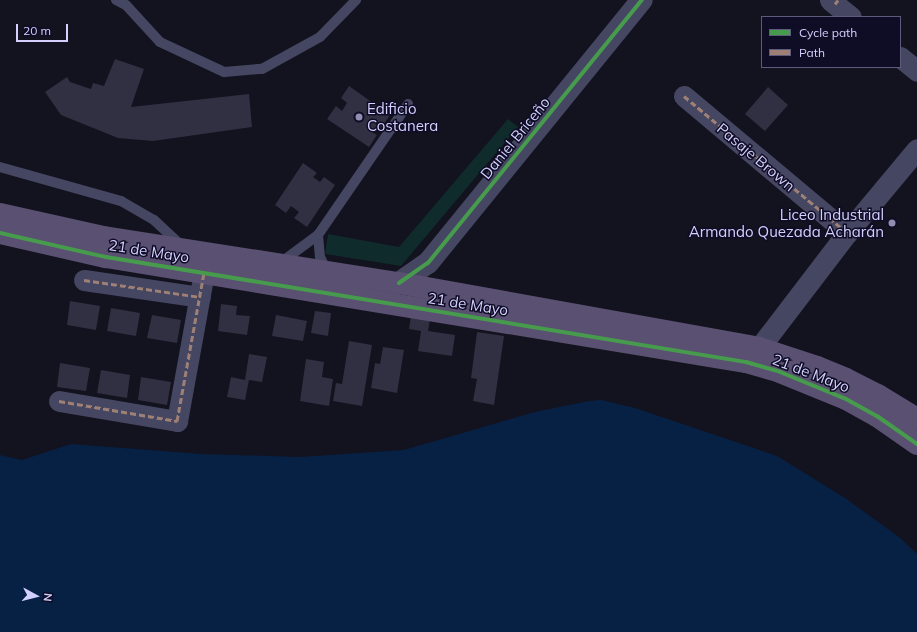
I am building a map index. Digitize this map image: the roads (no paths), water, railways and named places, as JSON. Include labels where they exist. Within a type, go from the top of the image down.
[{"type":"main road","name":"21 de Mayo","points":[[0,214],[96,235],[277,265],[399,283],[759,348],[810,364],[846,379],[878,395],[917,419]]},
{"type":"main road","name":"21 de Mayo","points":[[0,233],[106,257],[746,362],[780,372],[846,399],[877,416],[917,444]]},
{"type":"street","name":"Daniel Briceño","points":[[399,283],[428,263],[642,0]]},
{"type":"street","points":[[834,1],[850,16]]},
{"type":"street","points":[[901,58],[917,71]]},
{"type":"street","name":"Pasaje Brown","points":[[684,96],[847,233]]},
{"type":"street","points":[[759,348],[847,233],[917,149]]},
{"type":"street","points":[[428,263],[442,291]]},
{"type":"street","points":[[59,401],[177,421],[204,273]]},
{"type":"street","points":[[84,280],[200,297]]},
{"type":"lane","points":[[116,0],[126,2],[160,42],[224,72],[262,69],[320,37],[356,0]]},
{"type":"lane","points":[[277,265],[318,235],[408,104]]},
{"type":"lane","points":[[0,167],[121,201],[154,220],[187,250]]},
{"type":"lane","points":[[318,235],[320,257],[328,273]]},
{"type":"water","points":[[601,400],[635,408],[777,456],[845,498],[899,537],[917,554],[917,632],[0,632],[0,455],[22,460],[71,444],[201,454],[300,457],[404,450],[535,412]]},
{"type":"place","name":"Edificio Costanera","points":[[359,117]]},
{"type":"place","name":"Liceo Industrial Armando Quezada Acharán","points":[[892,223]]}]
